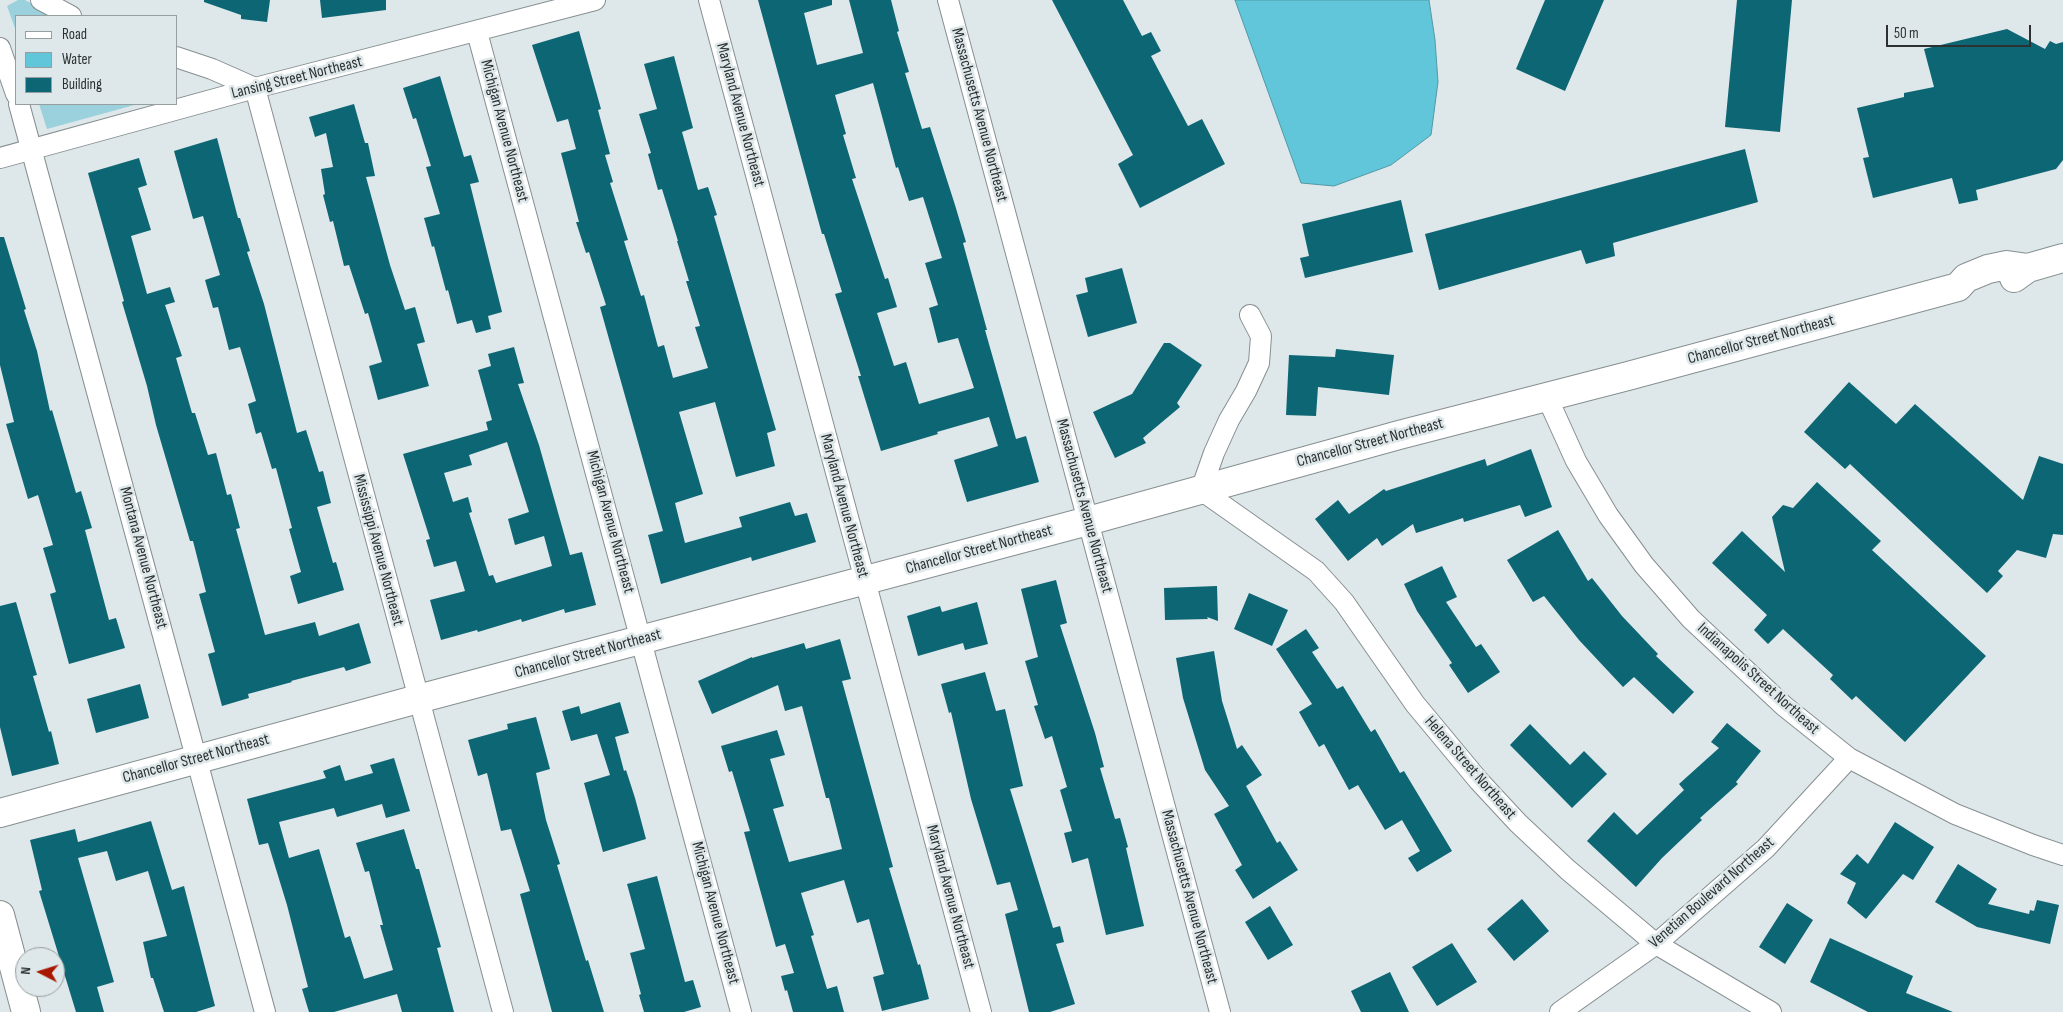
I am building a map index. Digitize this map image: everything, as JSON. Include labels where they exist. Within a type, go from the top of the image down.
[{"type":"street","points":[[41,0],[69,15]]},
{"type":"street","name":"Lansing Street Northeast","points":[[0,158],[255,88],[595,0]]},
{"type":"street","name":"Maryland Avenue Northeast","points":[[709,0],[981,1012]]},
{"type":"street","name":"Massachusetts Avenue Northeast","points":[[948,0],[1220,1012]]},
{"type":"street","name":"Michigan Avenue Northeast","points":[[477,32],[741,1012]]},
{"type":"street","points":[[0,48],[15,91]]},
{"type":"street","points":[[178,58],[212,69],[255,88]]},
{"type":"street","name":"Mississippi Avenue Northeast","points":[[255,88],[503,1012]]},
{"type":"street","name":"Montana Avenue Northeast","points":[[19,105],[33,149],[265,1012]]},
{"type":"street","name":"Chancellor Street Northeast","points":[[0,813],[418,699],[1088,521],[1389,438],[1958,287],[1966,278],[1988,269],[2007,265],[2028,268],[2063,258]]},
{"type":"street","points":[[1201,490],[1218,444],[1259,363],[1261,336],[1250,315]]},
{"type":"street","name":"Indianapolis Street Northeast","points":[[1546,397],[1576,461],[1608,515],[1644,565],[1691,619],[1784,706],[1849,758],[1954,814],[2063,855]]},
{"type":"street","name":"Helena Street Northeast","points":[[1201,490],[1316,571],[1344,602],[1415,704],[1479,781],[1518,823],[1568,870],[1656,944],[1771,1012]]},
{"type":"street","name":"Venetian Boulevard Northeast","points":[[1560,1012],[1656,944],[1766,848],[1849,758]]},
{"type":"street","points":[[0,914],[26,1012]]},
{"type":"shaded area","points":[[18,0],[25,0],[52,15],[15,15],[15,28],[7,6]]},
{"type":"shaded area","points":[[39,105],[134,105],[47,129]]},
{"type":"water","points":[[1235,0],[1429,0],[1435,40],[1438,82],[1431,135],[1391,165],[1334,186],[1301,183]]},
{"type":"building","points":[[204,0],[270,0],[267,22],[241,19],[241,15],[204,2]]},
{"type":"building","points":[[320,0],[386,0],[386,10],[322,18]]},
{"type":"building","points":[[758,0],[832,0],[832,5],[804,13],[817,65],[863,53],[849,0],[891,0],[899,31],[897,32],[909,72],[905,73],[922,129],[930,127],[955,205],[966,242],[963,243],[987,330],[985,330],[1016,439],[1026,436],[1039,482],[967,502],[954,460],[998,446],[989,417],[881,451],[858,376],[861,376],[835,294],[842,292],[824,234],[822,234]],"holes":[[[873,83],[896,168],[898,167],[909,201],[923,197],[942,258],[925,263],[938,305],[929,308],[938,343],[958,338],[974,388],[919,404],[906,362],[894,366],[877,313],[897,307],[888,278],[885,279],[852,179],[856,178],[843,135],[846,134],[835,95]]]},
{"type":"building","points":[[1052,0],[1123,0],[1142,36],[1151,32],[1161,51],[1151,56],[1188,126],[1202,119],[1225,164],[1140,208],[1118,164],[1133,155]]},
{"type":"building","points":[[1545,0],[1604,0],[1565,91],[1516,69]]},
{"type":"building","points":[[1737,0],[1792,0],[1780,132],[1725,127]]},
{"type":"building","points":[[2007,29],[2045,49],[2050,41],[2056,44],[2063,42],[2063,160],[2056,169],[1976,190],[1978,200],[1959,204],[1952,178],[1873,198],[1863,158],[1869,157],[1857,108],[1904,97],[1904,93],[1934,87],[1924,49]]},
{"type":"building","points":[[579,31],[601,109],[598,110],[610,154],[605,155],[613,182],[610,183],[628,240],[624,241],[641,296],[644,295],[658,347],[664,345],[673,378],[708,368],[695,327],[700,326],[686,281],[689,281],[662,189],[658,190],[648,154],[651,153],[639,114],[657,109],[644,64],[674,56],[693,128],[682,132],[698,190],[708,187],[717,215],[714,216],[776,430],[767,433],[775,466],[736,477],[715,402],[679,412],[703,494],[675,503],[685,543],[742,527],[739,517],[790,502],[795,516],[807,513],[816,542],[752,561],[751,557],[661,584],[648,535],[663,531],[600,307],[606,305],[589,252],[586,253],[576,222],[579,222],[561,153],[576,149],[568,119],[557,122],[532,45]]},
{"type":"building","points":[[440,76],[464,157],[471,155],[479,182],[470,184],[502,312],[488,316],[491,329],[476,333],[472,320],[457,324],[434,246],[432,247],[424,218],[440,214],[426,167],[431,166],[416,118],[413,119],[403,88]]},
{"type":"building","points":[[354,104],[365,143],[368,143],[375,176],[366,177],[390,265],[405,310],[415,307],[425,342],[417,344],[429,386],[378,400],[369,366],[382,362],[368,313],[365,314],[349,265],[344,266],[333,221],[330,222],[323,195],[325,194],[321,169],[333,167],[326,133],[315,137],[309,117]]},
{"type":"building","points":[[217,138],[238,218],[240,218],[250,251],[247,252],[264,304],[297,433],[306,430],[319,472],[323,471],[331,503],[317,507],[333,563],[336,562],[344,590],[298,604],[290,576],[301,572],[289,529],[292,528],[276,468],[272,469],[261,432],[256,434],[248,404],[256,401],[240,347],[229,350],[218,307],[213,308],[205,280],[220,275],[203,216],[193,219],[174,151]]},
{"type":"building","points":[[1745,149],[1758,202],[1613,243],[1615,256],[1586,264],[1581,250],[1439,290],[1425,234]]},
{"type":"building","points":[[139,158],[147,185],[138,188],[151,230],[131,236],[147,294],[170,287],[175,302],[165,305],[182,356],[176,358],[192,413],[195,413],[208,455],[216,453],[227,495],[231,494],[240,528],[236,529],[265,635],[315,622],[319,636],[359,623],[371,663],[346,671],[344,667],[291,681],[248,694],[249,698],[222,706],[208,654],[215,652],[199,594],[206,592],[193,541],[190,541],[156,425],[88,173]]},
{"type":"building","points":[[1401,200],[1413,252],[1305,278],[1300,258],[1309,256],[1302,224]]},
{"type":"building","points":[[0,237],[4,237],[26,309],[24,310],[37,351],[50,411],[52,410],[76,493],[81,491],[92,528],[85,530],[109,620],[116,618],[125,648],[69,664],[50,594],[56,592],[43,548],[53,545],[38,495],[28,499],[6,424],[14,422],[0,365]]},
{"type":"building","points":[[1122,268],[1137,323],[1088,337],[1076,295],[1088,292],[1085,278]]},
{"type":"building","points":[[1164,343],[1170,343],[1202,365],[1177,403],[1180,407],[1143,438],[1146,443],[1115,458],[1093,412],[1132,394]]},
{"type":"building","points":[[514,347],[524,383],[518,384],[539,445],[570,555],[582,552],[596,605],[565,613],[564,609],[522,622],[521,619],[478,632],[477,630],[441,640],[430,600],[465,591],[456,561],[434,567],[426,540],[430,539],[403,454],[488,430],[486,422],[492,420],[478,370],[491,366],[488,354]],"holes":[[[507,442],[529,512],[508,519],[515,545],[544,536],[552,566],[496,583],[493,575],[489,576],[469,513],[472,512],[468,497],[453,502],[444,473],[472,465],[469,455]]]},
{"type":"building","points":[[1336,349],[1394,355],[1389,395],[1318,387],[1316,416],[1286,415],[1289,355],[1335,357]]},
{"type":"building","points":[[1849,382],[1896,424],[1915,404],[2023,500],[2039,456],[2063,464],[2063,535],[2053,534],[2046,558],[2017,550],[1998,571],[2003,576],[1987,593],[1850,464],[1845,469],[1804,432]]},
{"type":"building","points":[[1531,449],[1552,507],[1525,517],[1520,505],[1464,522],[1463,518],[1416,533],[1413,524],[1382,546],[1377,538],[1348,561],[1315,519],[1338,500],[1349,514],[1384,489],[1386,491],[1485,459],[1487,466]]},
{"type":"building","points":[[1817,482],[1881,541],[1872,550],[1986,656],[1905,742],[1856,696],[1852,700],[1830,679],[1833,675],[1783,629],[1768,644],[1754,630],[1767,615],[1712,563],[1742,531],[1785,572],[1772,517],[1783,505],[1793,508]]},
{"type":"building","points":[[1558,530],[1588,581],[1592,578],[1622,616],[1658,654],[1656,656],[1694,692],[1673,714],[1634,677],[1623,687],[1579,640],[1544,596],[1533,602],[1507,560]]},
{"type":"building","points":[[1442,566],[1457,597],[1446,602],[1476,647],[1481,644],[1500,672],[1468,693],[1449,665],[1452,663],[1417,611],[1404,584]]},
{"type":"building","points":[[1056,580],[1067,623],[1060,625],[1095,733],[1104,767],[1100,768],[1115,819],[1120,818],[1128,847],[1126,848],[1144,926],[1106,935],[1088,858],[1072,863],[1064,833],[1072,831],[1060,790],[1067,787],[1052,736],[1045,739],[1034,706],[1038,705],[1025,661],[1038,657],[1021,589]]},
{"type":"building","points":[[1217,586],[1218,621],[1207,617],[1208,619],[1165,620],[1164,588]]},
{"type":"building","points":[[1249,593],[1288,610],[1272,646],[1234,629]]},
{"type":"building","points":[[16,602],[37,675],[33,676],[49,732],[51,731],[59,764],[12,776],[0,727],[0,606]]},
{"type":"building","points":[[977,602],[988,644],[965,650],[963,643],[918,656],[907,616],[940,606],[942,612]]},
{"type":"building","points":[[1306,629],[1319,648],[1312,652],[1337,689],[1343,686],[1371,732],[1375,729],[1400,773],[1404,771],[1452,851],[1417,872],[1408,858],[1420,851],[1402,820],[1385,830],[1358,785],[1349,790],[1324,744],[1319,747],[1299,712],[1312,704],[1276,649]]},
{"type":"building","points":[[840,639],[851,679],[842,681],[893,867],[889,868],[918,965],[920,964],[929,999],[882,1011],[873,977],[884,974],[869,919],[857,923],[844,880],[801,893],[814,935],[811,936],[827,989],[837,986],[844,1012],[793,1012],[781,976],[794,973],[785,944],[776,947],[744,832],[750,831],[732,771],[729,772],[721,746],[777,730],[785,755],[770,759],[784,806],[773,809],[789,862],[842,849],[829,798],[826,798],[802,706],[785,711],[778,685],[712,714],[698,681],[752,657],[804,643],[806,649]]},
{"type":"building","points":[[1214,651],[1222,701],[1237,749],[1242,745],[1262,775],[1246,786],[1277,843],[1280,841],[1298,870],[1253,899],[1235,870],[1242,865],[1214,814],[1229,806],[1205,770],[1183,698],[1176,658]]},
{"type":"building","points":[[985,672],[996,711],[1005,709],[1023,786],[1010,789],[1053,928],[1060,926],[1064,942],[1056,944],[1075,1004],[1050,1012],[1029,1012],[1005,914],[1018,910],[1010,882],[997,885],[971,799],[951,712],[949,713],[941,684]]},
{"type":"building","points":[[140,684],[149,718],[96,733],[87,699]]},
{"type":"building","points":[[620,702],[629,733],[615,737],[646,839],[603,852],[584,783],[610,775],[597,734],[571,741],[562,711],[579,706],[581,714]]},
{"type":"building","points":[[536,717],[550,769],[536,773],[546,820],[560,864],[557,865],[586,961],[588,960],[604,1012],[552,1012],[520,894],[530,891],[511,829],[501,831],[487,773],[478,776],[468,740],[508,729],[507,724]]},
{"type":"building","points":[[1727,723],[1761,751],[1736,782],[1738,784],[1700,818],[1702,820],[1662,858],[1636,887],[1587,841],[1614,812],[1637,835],[1684,790],[1679,784],[1719,748],[1711,742]]},
{"type":"building","points":[[1530,724],[1570,765],[1584,751],[1607,774],[1572,808],[1510,745]]},
{"type":"building","points":[[394,758],[410,811],[386,818],[382,804],[337,817],[334,808],[279,822],[289,858],[319,849],[345,938],[350,936],[364,979],[393,970],[380,925],[383,925],[369,871],[365,872],[356,843],[404,829],[416,869],[419,869],[441,947],[437,948],[454,1012],[402,1012],[397,994],[334,1012],[309,1012],[302,989],[308,987],[287,905],[268,843],[259,845],[247,799],[326,778],[323,771],[340,765],[345,781],[373,773],[370,765]]},
{"type":"building","points":[[151,821],[172,890],[184,886],[215,1006],[196,1012],[164,1012],[153,978],[151,978],[143,942],[167,936],[148,871],[116,881],[107,851],[78,858],[114,982],[97,987],[104,1012],[76,1012],[65,976],[65,947],[56,947],[39,891],[42,890],[30,840],[75,829],[78,842]]},
{"type":"building","points":[[1895,822],[1934,847],[1913,880],[1903,874],[1866,919],[1847,903],[1856,883],[1840,874],[1857,854],[1868,864]]},
{"type":"building","points":[[1958,864],[1997,889],[1988,904],[2029,914],[2030,910],[2034,911],[2037,900],[2059,905],[2050,944],[1977,927],[1935,902]]},
{"type":"building","points":[[657,876],[685,982],[693,980],[701,1007],[684,1012],[644,1012],[630,953],[645,949],[627,884]]},
{"type":"building","points":[[1522,899],[1549,931],[1514,961],[1487,929]]},
{"type":"building","points":[[1787,903],[1813,920],[1785,964],[1759,947]]},
{"type":"building","points":[[1270,906],[1293,945],[1268,960],[1245,922]]},
{"type":"building","points":[[1830,938],[1913,976],[1906,993],[1953,1012],[1868,1012],[1810,982]]},
{"type":"building","points":[[1452,943],[1477,982],[1437,1006],[1412,967]]},
{"type":"building","points":[[1390,972],[1409,1012],[1361,1012],[1351,991]]}]
